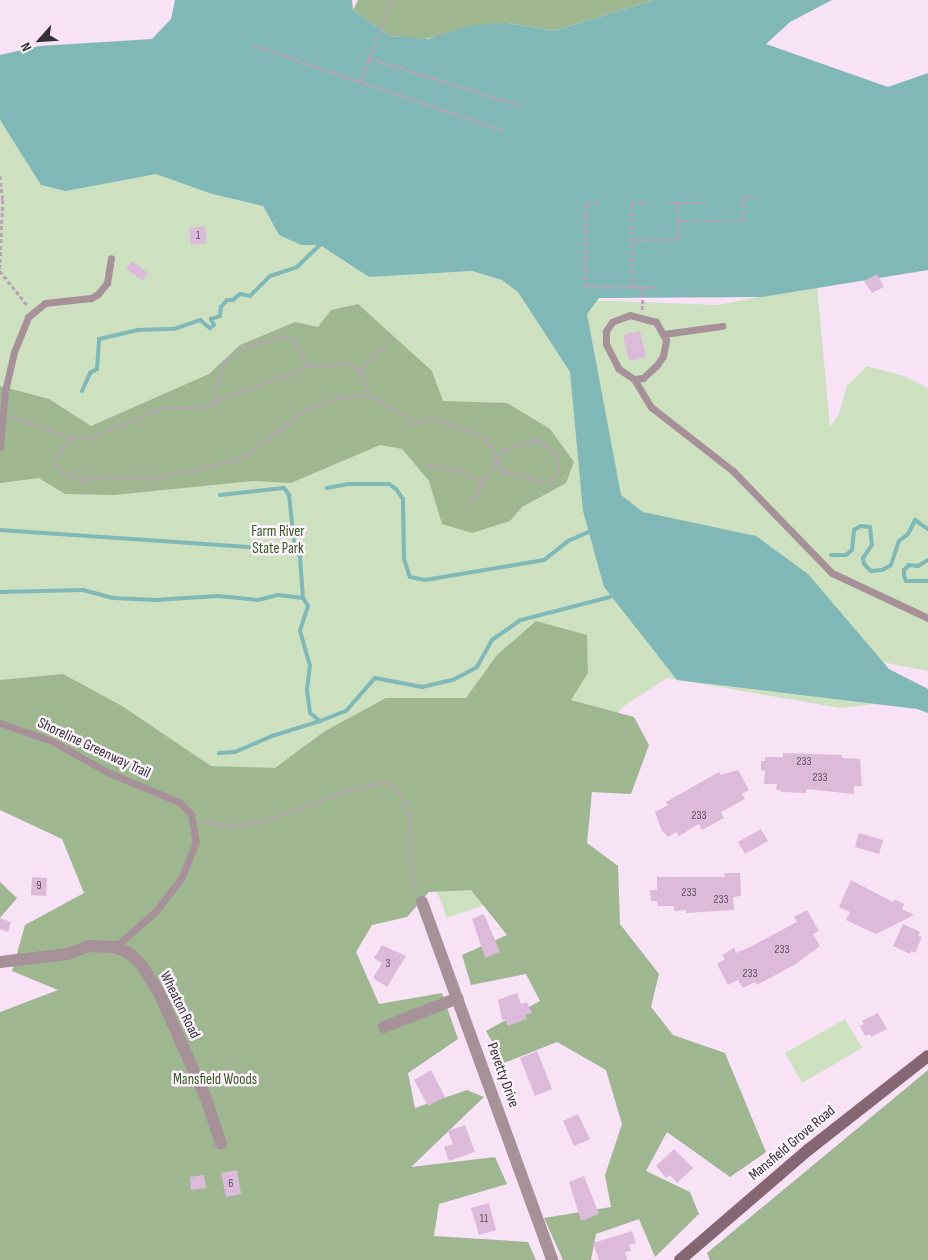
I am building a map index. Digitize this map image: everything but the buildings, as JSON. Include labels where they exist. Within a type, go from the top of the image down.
[{"type":"street","name":"Pevetty Drive","points":[[422,902],[552,1260]]},
{"type":"street","name":"Wheaton Road","points":[[0,962],[68,954],[89,946],[115,947],[129,953],[141,964],[159,993],[206,1098],[221,1144]]},
{"type":"street","points":[[384,1027],[458,998]]},
{"type":"street","name":"Mansfield Grove Road","points":[[680,1260],[808,1150],[928,1056]]},
{"type":"lane","points":[[0,447],[2,416],[14,352],[32,311],[45,303],[91,298],[98,294],[106,283],[111,258]]},
{"type":"lane","points":[[634,379],[643,378],[657,365],[666,348],[664,334],[656,322],[630,315],[616,318],[609,326],[606,344],[613,360],[624,374],[634,379],[651,407],[734,471],[832,573],[928,618]]},
{"type":"lane","points":[[664,334],[722,326]]},
{"type":"lane","name":"Shoreline Greenway Trail","points":[[0,723],[52,741],[109,774],[179,802],[188,809],[194,821]]},
{"type":"lane","points":[[115,947],[156,911],[182,877],[196,842],[194,821]]},
{"type":"path","points":[[361,82],[392,0]]},
{"type":"path","points":[[253,45],[505,132]]},
{"type":"path","points":[[369,58],[520,104]]},
{"type":"path","points":[[0,176],[3,200],[0,270],[32,311]]},
{"type":"path","points":[[678,221],[743,221],[742,198],[759,198]]},
{"type":"path","points":[[632,287],[631,203],[650,203]]},
{"type":"path","points":[[665,203],[706,203]]},
{"type":"path","points":[[631,240],[678,239],[678,203]]},
{"type":"path","points":[[598,204],[586,204],[586,286],[658,287]]},
{"type":"path","points":[[642,300],[643,287]]},
{"type":"path","points":[[214,402],[218,381],[225,362],[239,349],[284,336],[293,338],[308,366]]},
{"type":"path","points":[[360,370],[386,345]]},
{"type":"path","points":[[2,416],[73,438],[90,438],[162,408],[189,410],[308,366],[347,362],[360,370],[369,395]]},
{"type":"path","points":[[73,438],[57,456],[57,466],[62,472],[81,480],[110,476],[154,479],[243,458],[306,409],[341,397],[369,395],[418,422],[431,419],[447,422],[486,438],[497,461],[503,471],[549,484],[558,472],[557,454],[537,441],[500,451],[497,461],[481,482],[469,506]]},
{"type":"path","points":[[427,465],[456,469],[481,482]]},
{"type":"path","points":[[194,821],[215,821],[232,826],[254,822],[348,790],[387,782],[397,788],[410,813],[412,879],[422,902]]},
{"type":"green space","points":[[358,0],[654,0],[554,31],[508,23],[424,39],[390,36],[353,10]]},
{"type":"green space","name":"Farm River State Park","points":[[0,120],[42,185],[157,172],[212,194],[263,206],[279,235],[301,245],[320,245],[369,277],[472,271],[502,279],[518,292],[588,300],[718,305],[817,285],[830,427],[839,414],[847,386],[867,366],[904,376],[928,388],[928,671],[882,662],[873,704],[841,708],[667,678],[625,705],[604,727],[534,887],[447,918],[430,873],[88,840],[0,799]]},
{"type":"green space","points":[[358,304],[432,371],[443,401],[507,403],[550,429],[574,462],[566,483],[522,507],[510,521],[472,533],[442,524],[429,481],[402,449],[380,445],[291,483],[253,481],[114,495],[65,494],[39,478],[0,483],[0,386],[49,399],[91,426],[209,374],[240,345],[295,322],[318,327],[331,310]]},
{"type":"green space","name":"Mansfield Woods","points":[[536,621],[587,635],[588,673],[571,700],[634,717],[649,745],[631,794],[592,792],[587,843],[618,866],[620,924],[659,974],[651,1007],[673,1035],[725,1053],[766,1152],[730,1177],[667,1132],[646,1171],[690,1192],[699,1214],[655,1257],[639,1219],[596,1234],[591,1260],[563,1260],[544,1218],[611,1207],[605,1175],[622,1124],[606,1070],[557,1042],[504,1063],[486,1031],[540,1001],[526,974],[471,985],[462,955],[507,935],[471,890],[429,892],[407,917],[372,925],[356,952],[379,1004],[442,993],[458,1039],[408,1073],[415,1108],[467,1090],[484,1097],[411,1167],[495,1157],[507,1184],[439,1204],[434,1236],[528,1242],[536,1260],[0,1260],[0,1012],[58,990],[12,971],[25,925],[84,893],[62,839],[0,810],[0,680],[63,674],[122,706],[211,766],[275,768],[325,731],[386,698],[466,698],[497,655]]},
{"type":"green space","points":[[0,882],[17,898],[0,918]]},
{"type":"green space","points":[[845,1019],[862,1048],[802,1083],[785,1053]]},
{"type":"green space","points":[[928,1070],[928,1260],[710,1260],[707,1253]]},
{"type":"shaded area","points":[[175,0],[352,0],[353,10],[390,36],[428,39],[474,25],[508,23],[554,31],[654,0],[832,0],[790,22],[766,44],[888,87],[928,73],[928,270],[762,297],[599,298],[587,314],[621,495],[643,512],[756,536],[808,574],[889,669],[928,689],[928,713],[917,709],[677,680],[604,587],[583,511],[570,372],[518,292],[502,280],[472,271],[369,277],[320,245],[301,245],[279,235],[263,206],[212,194],[156,174],[66,191],[41,185],[0,120],[0,55],[40,46],[152,39],[171,19]]},
{"type":"waterway","points":[[82,391],[90,373],[97,369],[99,339],[137,330],[174,329],[200,320],[210,328],[214,325],[211,319],[220,316],[221,307],[227,300],[233,300],[240,294],[250,296],[270,276],[297,267],[320,245]]},
{"type":"waterway","points":[[327,488],[347,484],[389,484],[396,489],[403,499],[404,559],[410,577],[425,580],[544,560],[568,541],[588,532]]},
{"type":"waterway","points":[[220,495],[284,488],[289,495],[295,550]]},
{"type":"waterway","points":[[831,555],[846,555],[852,550],[854,530],[861,526],[870,527],[872,545],[863,558],[864,564],[871,571],[882,570],[891,565],[899,541],[908,534],[915,520],[928,529]]},
{"type":"waterway","points":[[0,530],[295,550],[300,557],[303,598]]},
{"type":"waterway","points":[[928,560],[918,566],[909,565],[904,570],[906,581],[928,581]]},
{"type":"waterway","points":[[0,592],[83,590],[113,598],[155,600],[218,596],[258,600],[278,595],[303,598],[308,606],[300,631],[310,665],[307,691],[310,713],[320,721],[346,711],[375,678],[422,687],[453,680],[477,667],[492,640],[521,620],[610,597]]},
{"type":"waterway","points":[[219,753],[235,752],[272,736],[320,721]]}]
